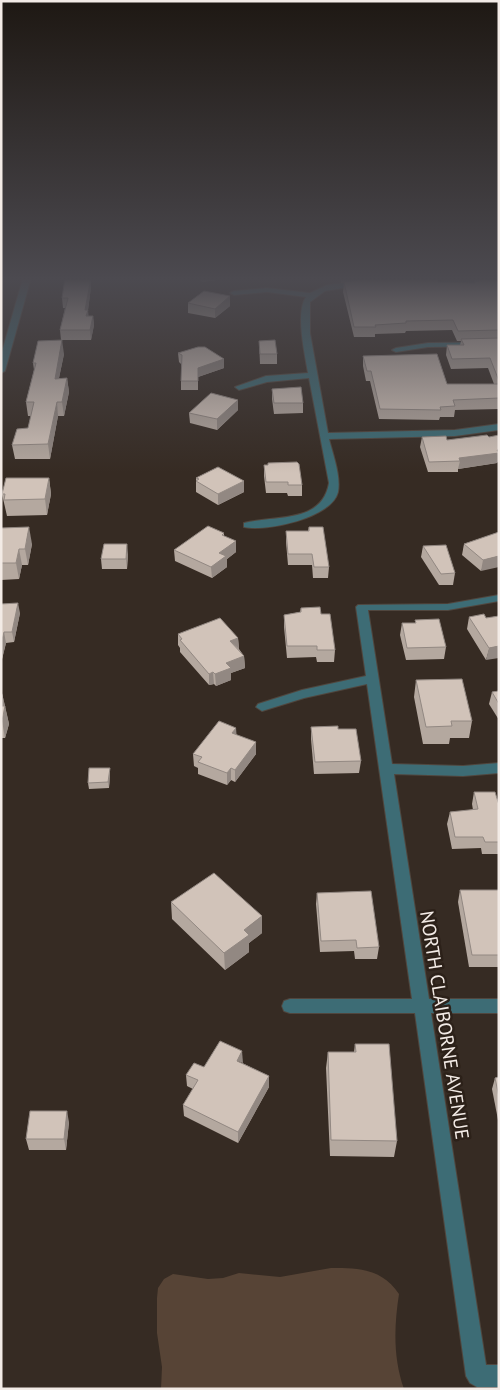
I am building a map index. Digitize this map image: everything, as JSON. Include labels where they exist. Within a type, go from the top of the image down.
[{"type":"street","points":[[2,367],[9,343]]},
{"type":"street","points":[[248,524],[301,517],[317,509],[331,498],[334,483],[309,343]]},
{"type":"street","points":[[396,350],[428,345],[499,344]]},
{"type":"street","points":[[239,388],[266,379],[313,375]]},
{"type":"street","points":[[325,436],[446,434],[499,427]]},
{"type":"street","name":"NORTH CLAIBORNE AVENUE","points":[[499,598],[448,607],[362,607],[477,1376],[499,1376]]},
{"type":"street","points":[[262,707],[302,694],[373,679]]},
{"type":"street","points":[[386,770],[463,771],[499,768]]},
{"type":"street","points":[[290,1006],[499,1006]]},
{"type":"shaded area","points":[[331,1268],[361,1270],[378,1275],[385,1279],[399,1294],[396,1318],[396,1354],[404,1389],[161,1389],[162,1367],[157,1333],[157,1298],[158,1288],[164,1279],[173,1274],[208,1279],[223,1278],[239,1273],[280,1277]]},
{"type":"building","points":[[38,343],[61,343],[55,379],[67,378],[62,402],[57,402],[48,444],[12,445],[17,429],[28,428],[34,402],[26,402],[36,363],[33,363]]},
{"type":"building","points":[[259,343],[275,343],[277,354],[260,354]]},
{"type":"building","points":[[463,343],[499,343],[499,381],[490,358],[452,359],[447,345],[464,345]]},
{"type":"building","points":[[198,347],[205,347],[224,359],[198,368],[198,381],[181,381],[182,355],[178,353]]},
{"type":"building","points":[[437,354],[447,384],[499,384],[499,398],[453,400],[455,406],[440,407],[441,410],[380,409],[371,371],[367,371],[363,356]]},
{"type":"building","points":[[301,387],[303,403],[274,403],[272,389]]},
{"type":"building","points":[[211,393],[238,400],[217,419],[189,413]]},
{"type":"building","points":[[487,435],[489,437],[499,435],[499,450],[497,450],[499,453],[459,458],[460,461],[429,462],[422,437],[446,436],[447,440]]},
{"type":"building","points":[[297,462],[299,464],[302,485],[288,485],[288,482],[266,482],[264,465],[268,465],[268,463]]},
{"type":"building","points":[[218,467],[244,481],[218,494],[196,481],[199,479],[196,478]]},
{"type":"building","points":[[6,478],[49,478],[45,499],[4,500],[5,494],[2,494]]},
{"type":"building","points":[[208,526],[236,541],[219,553],[226,556],[211,567],[174,550]]},
{"type":"building","points":[[29,527],[25,549],[19,549],[16,563],[1,563],[1,528]]},
{"type":"building","points":[[309,527],[323,527],[329,567],[314,567],[312,554],[288,554],[286,531],[309,531]]},
{"type":"building","points":[[499,532],[499,556],[483,560],[464,544]]},
{"type":"building","points":[[104,544],[127,544],[126,559],[101,559]]},
{"type":"building","points":[[446,545],[455,573],[441,574],[423,546]]},
{"type":"building","points":[[18,603],[12,632],[4,632],[1,644],[1,604]]},
{"type":"building","points":[[320,607],[321,614],[330,614],[335,650],[317,650],[317,646],[287,646],[284,615],[301,612],[301,608]]},
{"type":"building","points":[[484,614],[486,618],[499,616],[499,646],[489,648],[469,617]]},
{"type":"building","points":[[220,618],[238,638],[230,641],[244,656],[226,663],[231,668],[215,674],[213,672],[209,674],[180,640],[182,639],[178,634]]},
{"type":"building","points":[[439,619],[446,647],[407,648],[402,623],[416,623],[415,620]]},
{"type":"building","points":[[462,679],[472,721],[451,721],[452,726],[426,727],[416,680]]},
{"type":"building","points":[[499,691],[499,704],[492,692]]},
{"type":"building","points":[[1,706],[5,706],[2,721],[1,721]]},
{"type":"building","points":[[219,721],[236,728],[232,733],[256,742],[235,770],[231,768],[227,773],[198,762],[202,757],[193,754]]},
{"type":"building","points":[[338,726],[338,729],[356,729],[361,761],[315,762],[311,727]]},
{"type":"building","points":[[89,768],[110,768],[108,782],[88,783]]},
{"type":"building","points":[[474,792],[495,792],[499,805],[499,842],[485,842],[483,837],[455,837],[450,812],[478,809]]},
{"type":"building","points":[[214,873],[262,916],[244,930],[249,935],[224,953],[171,902]]},
{"type":"building","points":[[460,890],[499,890],[499,955],[472,955]]},
{"type":"building","points":[[371,891],[379,947],[357,948],[356,940],[321,941],[317,893]]},
{"type":"building","points":[[220,1041],[242,1051],[237,1061],[269,1076],[238,1132],[183,1105],[198,1080],[186,1075],[194,1063],[204,1067]]},
{"type":"building","points":[[355,1044],[389,1044],[397,1141],[331,1140],[328,1052],[356,1052]]},
{"type":"building","points":[[499,1077],[499,1097],[495,1078]]},
{"type":"building","points":[[30,1111],[67,1111],[64,1139],[26,1139]]}]
